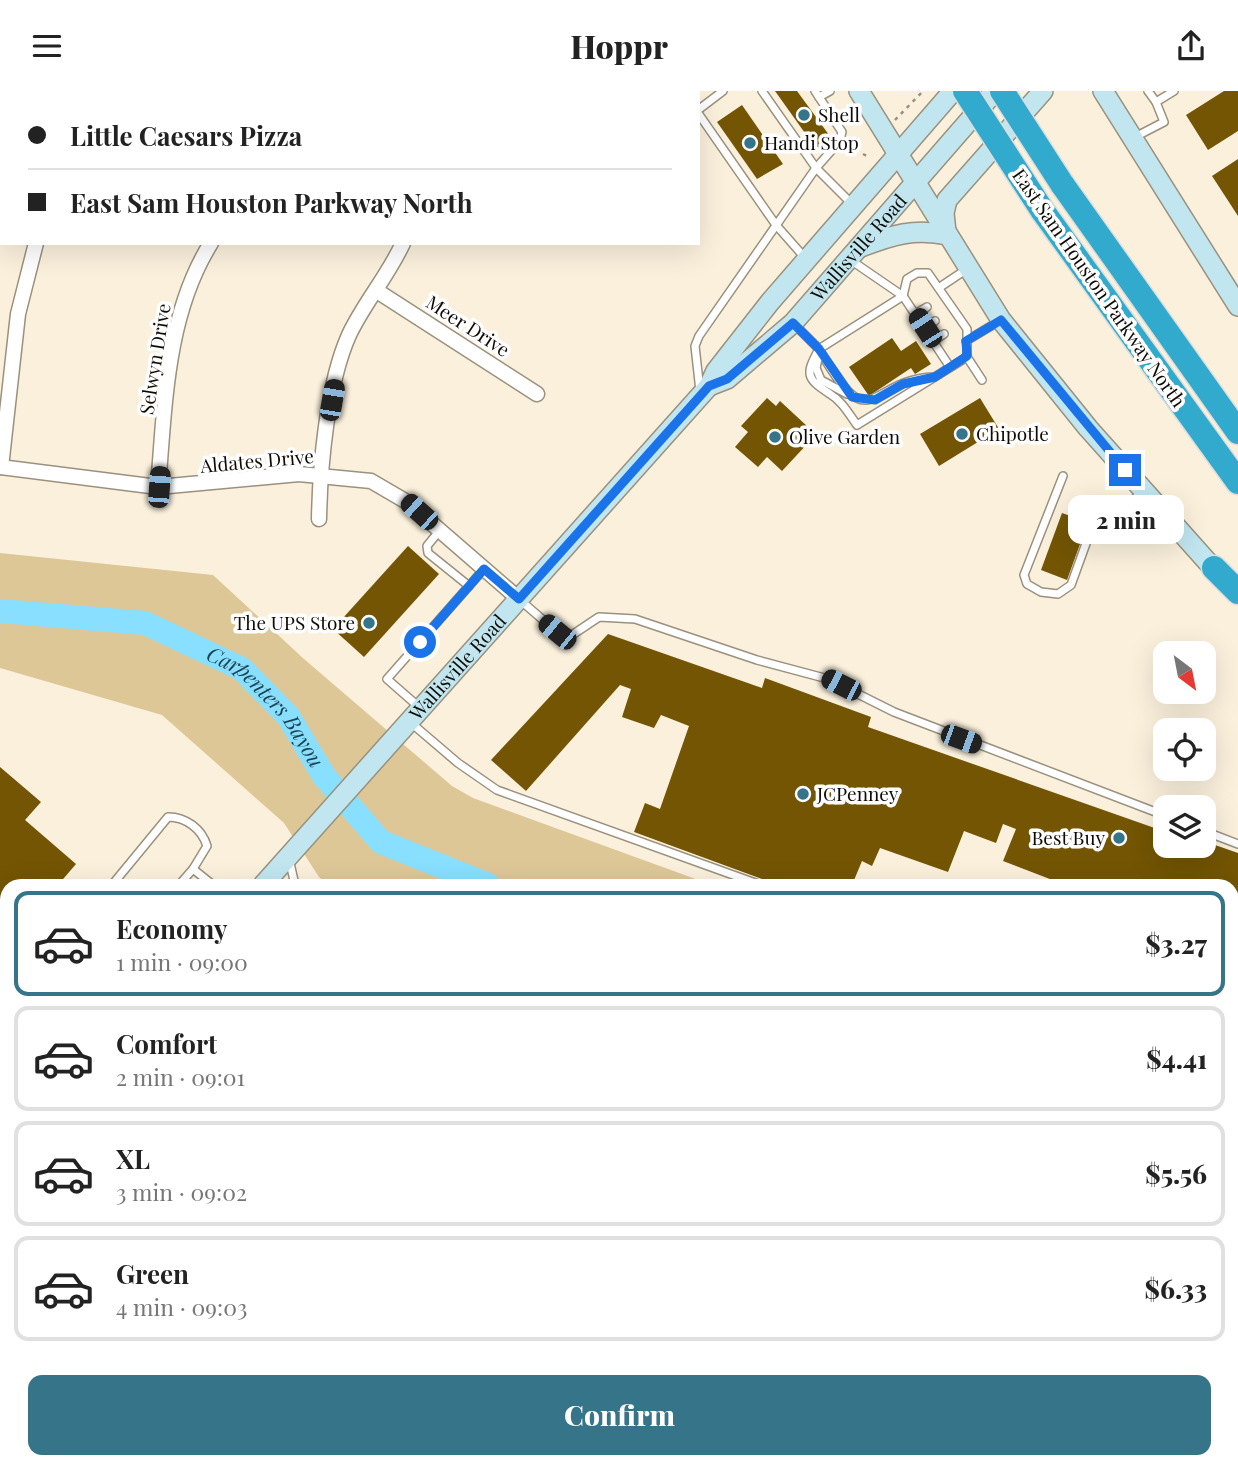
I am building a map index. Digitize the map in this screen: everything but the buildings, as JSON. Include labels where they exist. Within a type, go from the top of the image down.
[{"type":"highway","name":"East Sam Houston Parkway North","points":[[965,91],[1042,210],[1238,482]]},
{"type":"highway","name":"East Sam Houston Parkway North","points":[[1002,91],[1062,184],[1238,432]]},
{"type":"highway","points":[[1214,568],[1238,594]]},
{"type":"main road","points":[[859,91],[1001,320],[1088,428],[1214,568]]},
{"type":"main road","name":"Wallisville Road","points":[[268,879],[705,390],[716,371],[807,259],[953,91]]},
{"type":"main road","name":"Wallisville Road","points":[[705,390],[727,379],[793,323],[995,91]]},
{"type":"main road","points":[[947,233],[944,213],[947,200],[1043,91]]},
{"type":"main road","points":[[1090,91],[1107,99],[1238,306]]},
{"type":"main road","points":[[853,254],[899,232],[924,230],[947,233]]},
{"type":"street","points":[[0,467],[18,314],[35,245]]},
{"type":"street","name":"Selwyn Drive","points":[[159,487],[176,324],[192,277],[210,245]]},
{"type":"street","points":[[319,519],[320,474],[341,356],[358,318],[377,291],[402,245]]},
{"type":"street","name":"Meer Drive","points":[[377,291],[537,394]]},
{"type":"street","name":"Aldates Drive","points":[[0,467],[159,487],[320,474],[370,481],[389,489],[519,599]]},
{"type":"lane","points":[[700,110],[723,91]]},
{"type":"lane","points":[[762,91],[816,167],[853,205]]},
{"type":"lane","points":[[705,390],[695,347],[699,336],[816,167],[839,142],[842,132],[817,94],[830,91]]},
{"type":"lane","points":[[1132,138],[1164,122],[1156,102],[1147,91]]},
{"type":"lane","points":[[1156,102],[1174,91]]},
{"type":"lane","points":[[700,115],[776,225],[807,259]]},
{"type":"lane","points":[[853,254],[903,296],[950,367]]},
{"type":"lane","points":[[940,286],[967,269]]},
{"type":"lane","points":[[967,356],[857,425],[845,407],[813,383],[808,368],[819,349],[903,296],[907,279],[917,273],[928,273],[940,286],[941,297],[950,312],[959,324],[967,329],[967,356],[982,380]]},
{"type":"lane","points":[[915,314],[927,307]]},
{"type":"lane","points":[[966,341],[1001,320]]},
{"type":"lane","points":[[925,328],[935,321]]},
{"type":"lane","points":[[793,323],[819,349],[852,397]]},
{"type":"lane","points":[[933,341],[944,334]]},
{"type":"lane","points":[[819,349],[816,367],[821,380],[852,397],[875,400],[903,384],[935,377]]},
{"type":"lane","points":[[1063,477],[1024,575],[1027,584],[1041,592],[1058,594],[1072,585],[1097,513]]},
{"type":"lane","points":[[1107,524],[1144,491]]},
{"type":"lane","points":[[440,530],[427,546],[428,553],[469,586]]},
{"type":"lane","points":[[484,569],[387,679],[415,715],[458,763],[497,790],[744,879]]},
{"type":"lane","points":[[519,599],[557,632],[572,635],[599,617],[635,619],[757,660],[807,672],[904,716],[1153,811]]},
{"type":"lane","points":[[117,879],[169,817],[179,817],[204,836],[207,846],[194,869],[185,879]]},
{"type":"lane","points":[[1216,836],[1238,844]]},
{"type":"lane","points":[[289,856],[294,879]]},
{"type":"lane","points":[[194,869],[206,879]]},
{"type":"path","points":[[893,122],[923,91]]},
{"type":"shaded area","points":[[0,553],[213,575],[304,659],[452,786],[473,798],[696,879],[321,879],[284,823],[162,715],[0,668]]},
{"type":"waterway","name":"Carpenters Bayou","points":[[0,611],[145,623],[242,669],[288,716],[324,776],[381,842],[473,879]]},
{"type":"place","name":"Shell","points":[[804,115]]},
{"type":"place","name":"Handi Stop","points":[[750,143]]},
{"type":"place","name":"Chipotle","points":[[962,434]]},
{"type":"place","name":"Olive Garden","points":[[775,437]]},
{"type":"place","name":"The UPS Store","points":[[369,623]]},
{"type":"place","name":"JCPenney","points":[[803,794]]},
{"type":"place","name":"Best Buy","points":[[1119,838]]},
{"type":"route","points":[[420,642],[484,569],[519,599],[709,386],[727,379],[793,323],[819,349],[852,397],[875,400],[903,384],[923,377],[935,377],[967,356],[966,341],[1001,320],[1125,470]]}]
